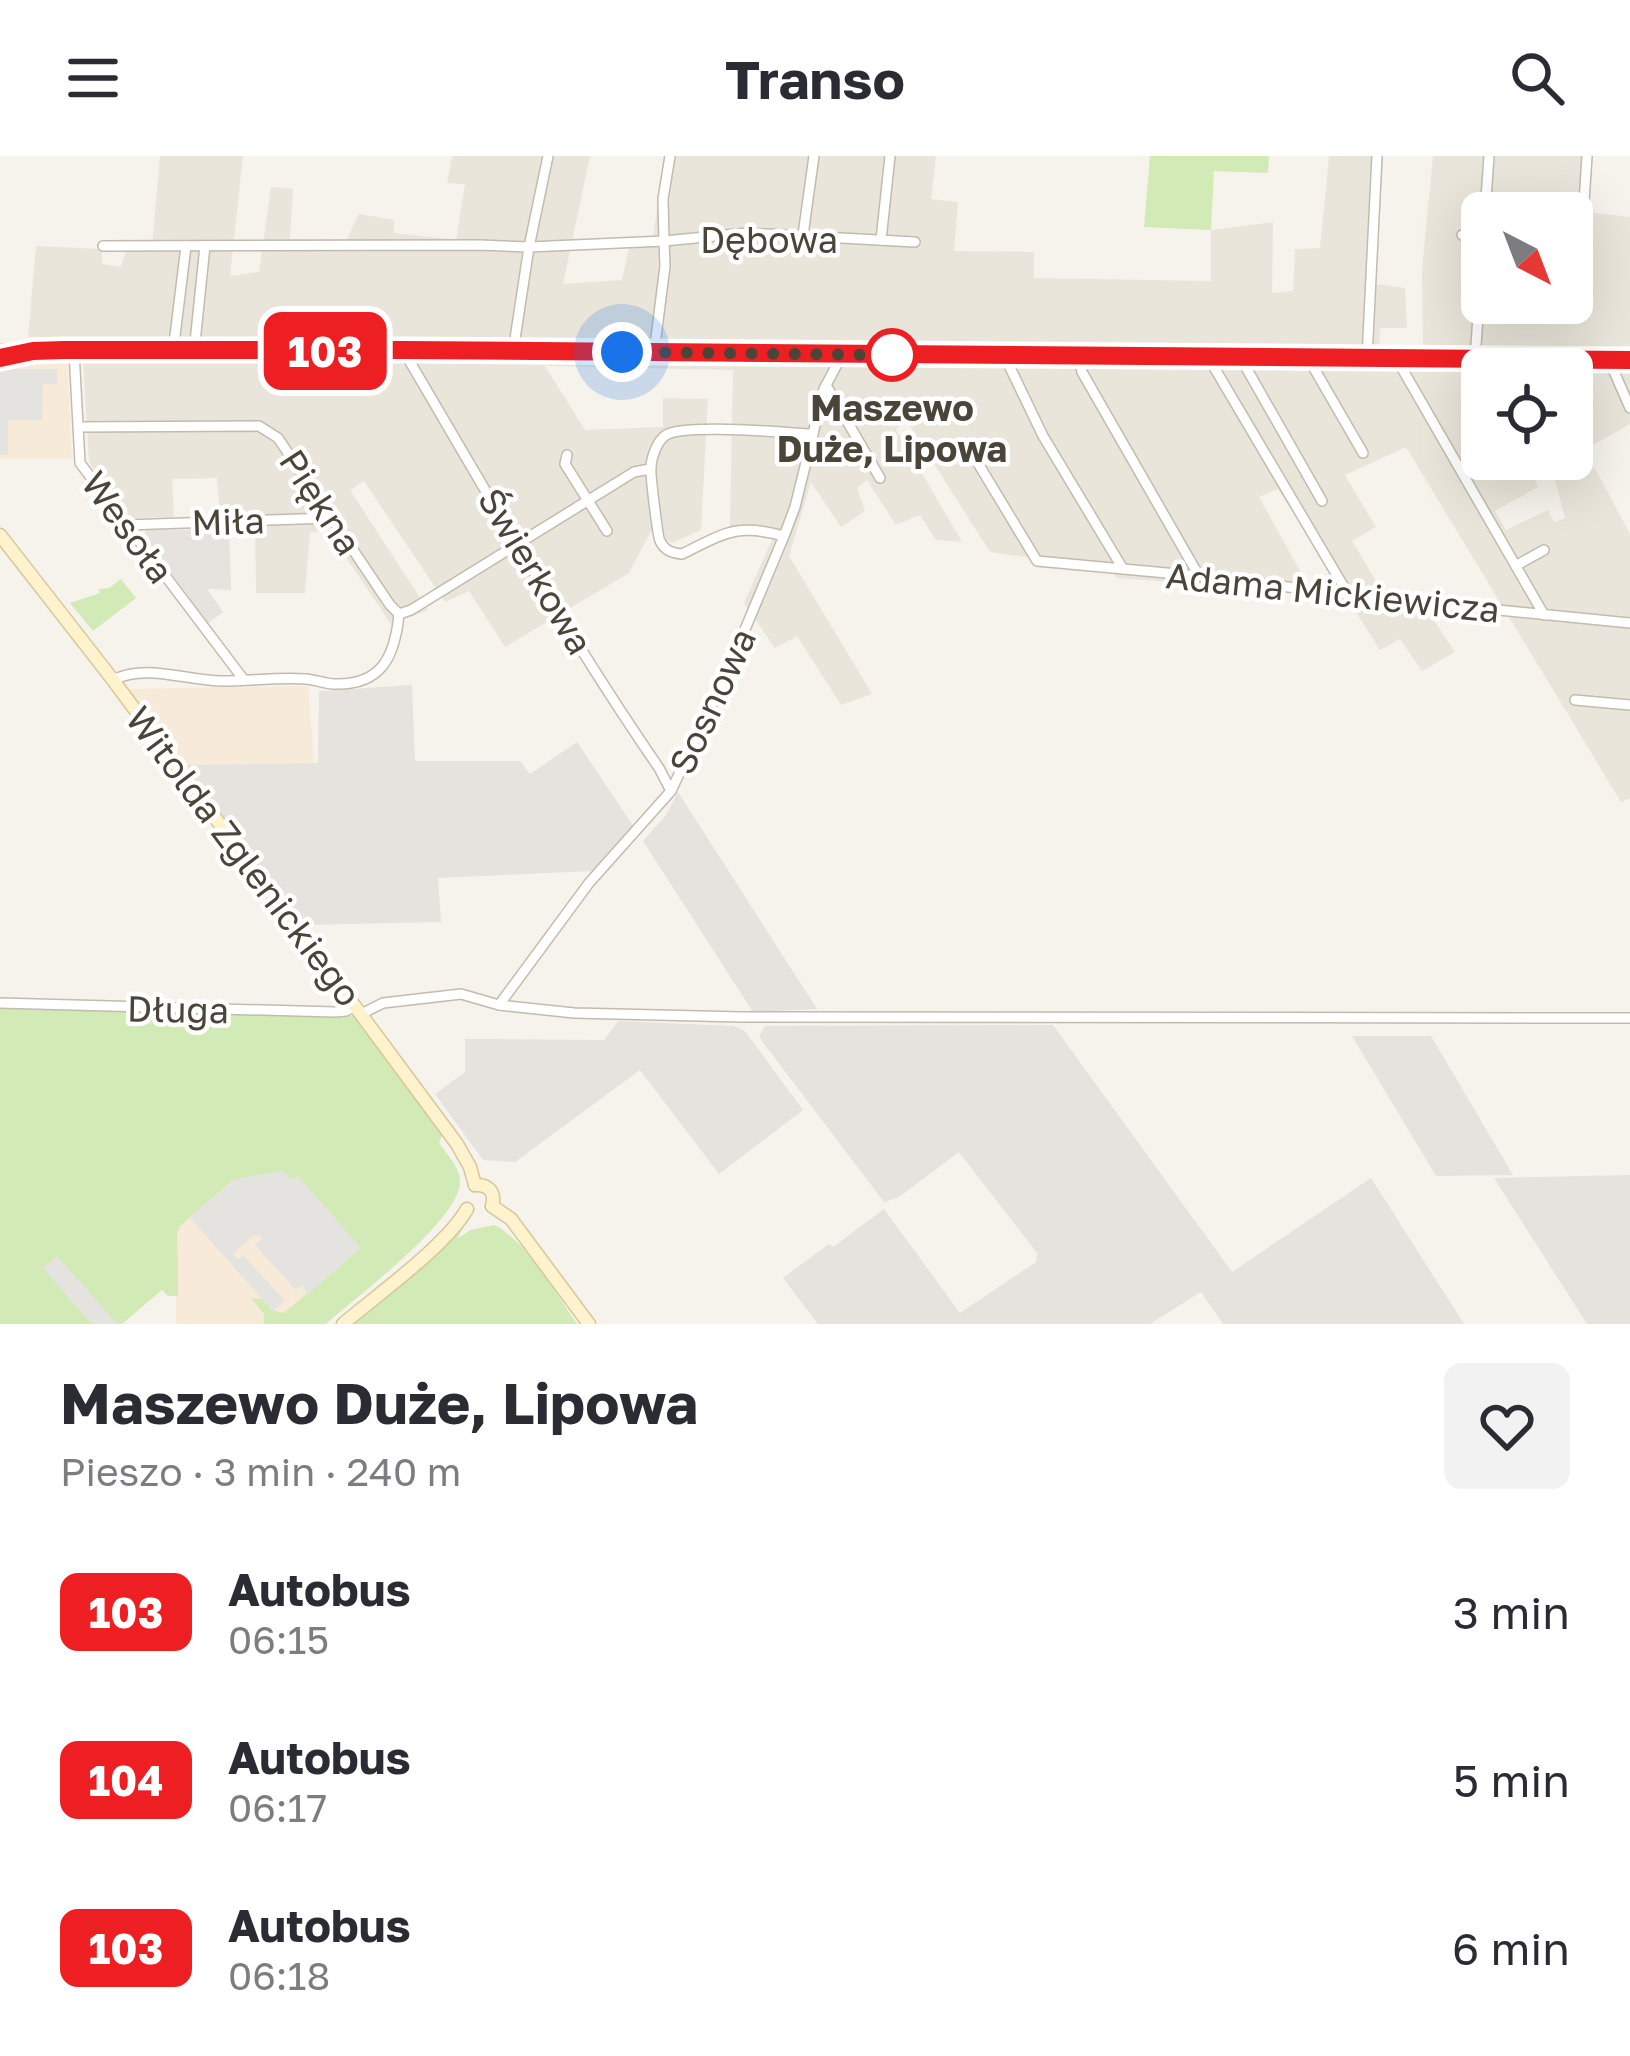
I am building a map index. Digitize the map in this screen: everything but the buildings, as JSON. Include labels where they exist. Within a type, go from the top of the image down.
[{"type":"main road","points":[[0,354],[403,350],[1461,358]]},
{"type":"main road","points":[[1593,359],[1630,360]]},
{"type":"main road","name":"Witolda Zglenickiego","points":[[0,535],[457,1144],[475,1185]]},
{"type":"main road","points":[[475,1185],[490,1190],[492,1206],[478,1215],[467,1209],[465,1193],[475,1185]]},
{"type":"main road","points":[[492,1206],[511,1219],[589,1324]]},
{"type":"main road","points":[[344,1324],[437,1244],[467,1209]]},
{"type":"street","points":[[513,352],[548,156]]},
{"type":"street","points":[[103,246],[480,244],[529,248],[664,241],[663,200],[670,156]]},
{"type":"street","points":[[803,235],[814,156]]},
{"type":"street","points":[[881,240],[890,156]]},
{"type":"street","points":[[1367,358],[1377,156]]},
{"type":"street","points":[[1486,192],[1489,156]]},
{"type":"street","points":[[1585,192],[1587,156]]},
{"type":"street","name":"Dębowa","points":[[654,353],[664,241],[747,233],[915,242]]},
{"type":"street","points":[[172,352],[187,246]]},
{"type":"street","points":[[194,352],[205,246]]},
{"type":"street","name":"Wesoła","points":[[74,350],[80,464],[244,680]]},
{"type":"street","name":"Świerkowa","points":[[403,350],[516,546],[671,790]]},
{"type":"street","name":"Sosnowa","points":[[499,1005],[589,883],[671,790],[784,536],[826,385],[842,355]]},
{"type":"street","points":[[1004,355],[1043,436],[1123,569]]},
{"type":"street","points":[[1079,356],[1082,372],[1199,576]]},
{"type":"street","points":[[1208,357],[1348,594]]},
{"type":"street","points":[[1240,357],[1322,501]]},
{"type":"street","points":[[1308,358],[1363,453]]},
{"type":"street","points":[[1400,358],[1544,615]]},
{"type":"street","points":[[1609,359],[1630,408]]},
{"type":"street","points":[[826,385],[880,478]]},
{"type":"street","name":"Piękna","points":[[78,427],[259,426],[278,438],[399,614]]},
{"type":"street","points":[[784,536],[742,528],[682,554],[667,550],[656,535],[650,470],[654,453],[662,438],[676,431],[813,434]]},
{"type":"street","points":[[567,454],[565,464],[608,530]]},
{"type":"street","name":"Adama Mickiewicza","points":[[979,465],[1037,561],[1630,623]]},
{"type":"street","points":[[113,680],[130,673],[219,681],[307,679],[332,684],[369,677],[393,652],[399,614],[634,472],[650,470]]},
{"type":"street","name":"Miła","points":[[126,525],[330,518]]},
{"type":"street","points":[[1517,565],[1544,550]]},
{"type":"street","points":[[1575,700],[1630,705]]},
{"type":"street","points":[[358,1010],[461,994],[499,1005],[574,1013],[741,1017],[1630,1018]]},
{"type":"street","name":"Długa","points":[[0,1003],[358,1010]]},
{"type":"shaded area","points":[[160,156],[243,156],[230,276],[259,272],[271,187],[293,189],[290,239],[347,239],[359,214],[394,220],[394,233],[456,240],[465,184],[447,183],[452,156],[590,156],[563,284],[622,280],[630,244],[652,244],[665,156],[936,156],[931,199],[958,202],[954,251],[1034,252],[1034,278],[1211,281],[1211,230],[1273,222],[1272,293],[1293,291],[1295,249],[1320,248],[1329,156],[1383,156],[1376,284],[1405,288],[1407,328],[1380,328],[1379,354],[1423,347],[1422,269],[1433,156],[1591,156],[1588,192],[1461,192],[1461,324],[1593,324],[1593,213],[1630,217],[1630,424],[1593,445],[1593,348],[1461,348],[1461,480],[1535,480],[1538,487],[1495,511],[1506,530],[1548,510],[1554,522],[1565,518],[1555,480],[1593,480],[1595,468],[1630,534],[1630,798],[1621,802],[1406,447],[1345,475],[1376,527],[1352,541],[1380,588],[1417,595],[1455,652],[1422,671],[1400,639],[1380,650],[1278,489],[1259,497],[1314,596],[1117,578],[1111,569],[990,552],[907,421],[896,429],[962,542],[936,540],[920,515],[896,525],[867,480],[857,488],[865,511],[841,527],[811,482],[789,556],[872,694],[841,705],[797,636],[775,648],[744,603],[775,533],[730,527],[733,370],[545,366],[585,430],[663,427],[663,398],[708,399],[701,530],[672,543],[651,531],[629,573],[505,647],[469,591],[445,602],[364,481],[350,490],[428,610],[391,624],[328,531],[310,532],[305,593],[256,593],[255,525],[221,526],[217,478],[172,479],[174,517],[129,518],[89,462],[82,342],[28,337],[36,246],[102,249],[102,264],[121,267],[127,247],[152,247]]},
{"type":"shaded area","points":[[67,363],[72,459],[0,459],[0,366]]},
{"type":"shaded area","points":[[0,369],[57,369],[57,384],[43,384],[42,420],[8,420],[8,455],[0,455]]},
{"type":"shaded area","points":[[229,529],[231,590],[207,589],[223,612],[208,623],[144,536],[146,530]]},
{"type":"shaded area","points":[[412,685],[415,761],[520,761],[530,774],[577,742],[634,827],[594,871],[438,878],[441,922],[303,925],[183,765],[318,763],[319,691]]},
{"type":"shaded area","points":[[308,686],[314,763],[183,765],[127,689]]},
{"type":"shaded area","points":[[678,792],[817,1009],[753,1012],[643,841],[666,815]]},
{"type":"shaded area","points":[[618,1021],[734,1026],[745,1031],[803,1110],[719,1174],[640,1070],[515,1162],[483,1160],[435,1094],[465,1072],[465,1039],[604,1040]]},
{"type":"shaded area","points":[[1053,1025],[1232,1272],[1371,1178],[1464,1324],[1223,1324],[1201,1292],[1150,1324],[818,1324],[783,1278],[884,1209],[960,1313],[1036,1262],[1037,1253],[959,1152],[899,1197],[884,1202],[759,1037],[765,1026]]},
{"type":"shaded area","points":[[1352,1036],[1431,1036],[1513,1175],[1436,1176]]},
{"type":"shaded area","points":[[281,1171],[293,1179],[298,1176],[361,1248],[307,1295],[303,1285],[296,1290],[255,1245],[262,1238],[252,1236],[233,1254],[238,1259],[243,1255],[285,1301],[273,1311],[190,1218],[235,1179]]},
{"type":"shaded area","points":[[1630,1175],[1630,1324],[1587,1324],[1494,1178]]},
{"type":"shaded area","points":[[237,1176],[396,1258],[319,1324],[176,1324],[176,1229]]},
{"type":"shaded area","points":[[57,1256],[117,1324],[92,1324],[43,1268]]},
{"type":"green space","points":[[1150,156],[1269,156],[1268,173],[1214,171],[1211,230],[1144,227]]},
{"type":"green space","points":[[121,579],[136,598],[93,631],[70,603],[100,593],[99,589]]},
{"type":"green space","points":[[0,1007],[353,1016],[442,1135],[439,1143],[460,1179],[454,1200],[424,1238],[326,1324],[264,1324],[264,1314],[251,1298],[262,1299],[273,1311],[284,1313],[360,1249],[297,1177],[293,1180],[281,1171],[232,1181],[180,1226],[178,1296],[162,1290],[117,1324],[57,1257],[44,1269],[92,1324],[0,1324]]},
{"type":"green space","points":[[494,1225],[529,1255],[577,1324],[351,1324],[463,1228],[457,1239],[470,1230]]},
{"type":"bus line","name":"103","points":[[0,358],[64,350],[403,350],[1630,360]]},
{"type":"place","name":"Maszewo Duże, Lipowa","points":[[892,355]]},
{"type":"route","points":[[622,352],[892,355]]}]
